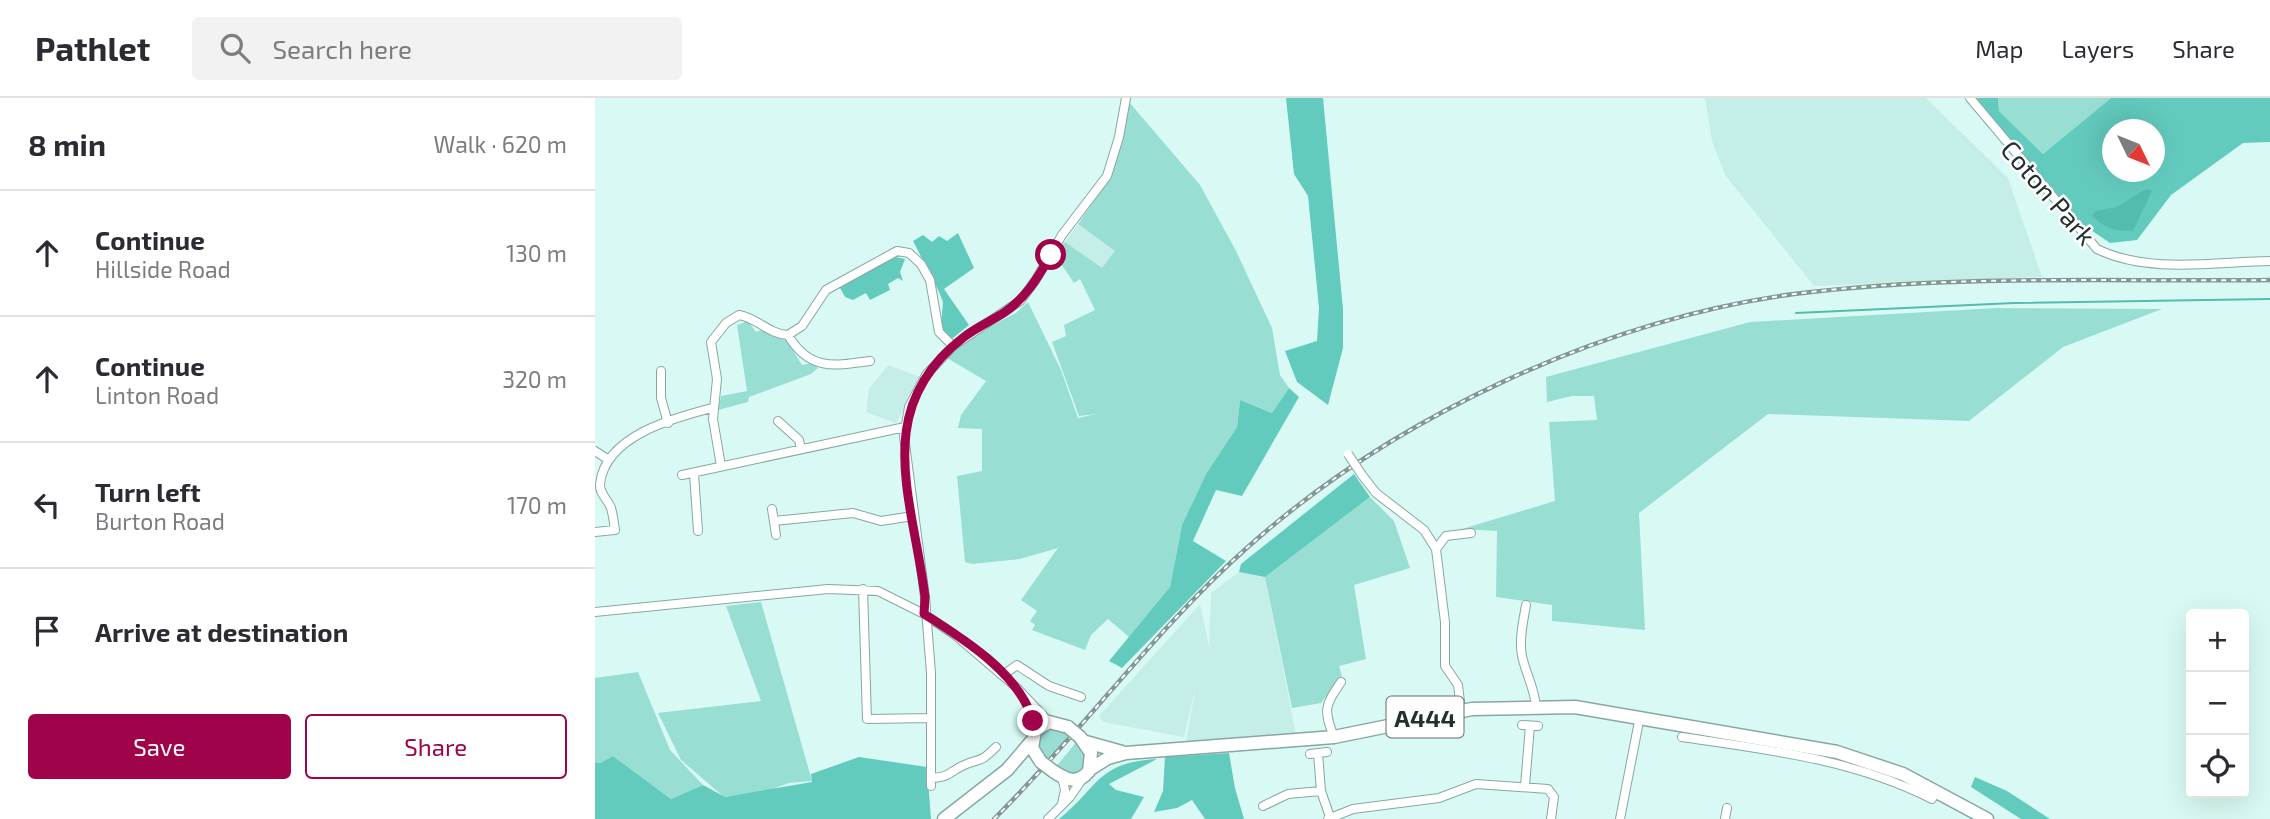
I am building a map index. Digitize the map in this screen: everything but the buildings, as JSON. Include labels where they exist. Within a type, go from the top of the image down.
[{"type":"highway","name":"A444","points":[[1057,774],[1070,780],[1087,773],[1108,758],[1126,753],[1334,737],[1461,710],[1575,707],[1640,716],[1771,744],[1861,759],[1936,791],[1981,818]]},
{"type":"highway","name":"A444","points":[[1049,722],[1067,727],[1083,740],[1126,753]]},
{"type":"highway","points":[[944,819],[1007,769],[1033,736],[1049,722]]},
{"type":"highway","points":[[1033,736],[1041,762],[1057,774]]},
{"type":"highway","points":[[1083,740],[1093,759],[1087,773]]},
{"type":"highway","points":[[1007,769],[1041,762]]},
{"type":"street","points":[[996,747],[981,762],[962,766],[950,776],[931,782],[925,597],[913,516],[905,427],[919,386],[953,346],[1020,301],[1062,235],[1101,185],[1113,161],[1126,98]]},
{"type":"street","name":"Coton Park","points":[[1970,98],[2070,222],[2097,249],[2119,258],[2148,263],[2270,261]]},
{"type":"street","points":[[721,466],[712,408],[717,379],[711,342],[726,323],[739,315],[752,317],[776,334],[788,335],[802,326],[826,290],[897,251],[908,253],[921,264],[936,299],[939,332],[953,346]]},
{"type":"street","points":[[788,335],[800,352],[831,367],[870,361]]},
{"type":"street","points":[[661,371],[661,398],[668,423]]},
{"type":"street","points":[[595,532],[615,530],[612,510],[600,489],[608,460],[631,439],[712,408]]},
{"type":"street","points":[[778,421],[799,440],[801,449]]},
{"type":"street","points":[[683,475],[905,427]]},
{"type":"street","points":[[595,451],[608,460]]},
{"type":"street","points":[[1348,453],[1376,493],[1424,530],[1436,548],[1445,622],[1445,666],[1458,685],[1461,710]]},
{"type":"street","points":[[694,474],[698,531]]},
{"type":"street","points":[[772,509],[776,535]]},
{"type":"street","points":[[774,521],[853,513],[878,520],[913,516]]},
{"type":"street","points":[[1436,548],[1446,536],[1471,534]]},
{"type":"street","points":[[595,612],[828,589],[863,589],[887,594],[955,635],[1003,675],[1049,722]]},
{"type":"street","points":[[863,589],[867,719],[931,718]]},
{"type":"street","points":[[1526,605],[1522,658],[1534,686],[1536,706]]},
{"type":"street","points":[[1003,675],[1017,665],[1049,686],[1081,697]]},
{"type":"street","points":[[1334,737],[1326,716],[1327,703],[1341,682]]},
{"type":"street","points":[[1028,701],[1033,736]]},
{"type":"street","points":[[1620,819],[1631,777],[1640,716]]},
{"type":"street","points":[[1525,786],[1530,726]]},
{"type":"street","points":[[1682,737],[1771,744]]},
{"type":"street","points":[[1319,753],[1321,791],[1329,818],[1353,808],[1439,798],[1476,784],[1548,789],[1554,797],[1551,819]]},
{"type":"street","points":[[1048,819],[1062,807],[1087,773]]},
{"type":"street","points":[[1057,774],[1065,790],[1062,807]]},
{"type":"street","points":[[1263,806],[1288,794],[1321,791]]},
{"type":"street","points":[[1725,819],[1727,808]]},
{"type":"shaded area","points":[[1286,98],[1323,98],[1343,309],[1343,348],[1328,405],[1297,382],[1285,351],[1317,341],[1319,308],[1308,196],[1294,174]]},
{"type":"shaded area","points":[[1705,98],[1926,98],[2008,178],[2042,277],[1814,286],[1725,175],[1712,141]]},
{"type":"shaded area","points":[[1976,98],[1998,98],[1999,111],[2043,154],[2111,98],[2270,98],[2270,142],[2243,143],[2171,195],[2137,240],[2110,243],[2082,224]]},
{"type":"shaded area","points":[[1998,98],[2111,98],[2043,154],[1999,111]]},
{"type":"shaded area","points":[[1129,102],[1200,185],[1236,251],[1272,328],[1280,375],[1289,388],[1272,413],[1240,400],[1237,427],[1206,474],[1182,525],[1170,587],[1129,637],[1108,619],[1091,635],[1085,650],[1032,630],[1035,625],[1030,621],[1037,611],[1021,600],[1058,548],[1020,559],[972,564],[965,562],[957,476],[982,471],[982,429],[958,428],[961,415],[986,381],[947,358],[966,338],[1016,313],[1028,302],[1061,370],[1078,418],[1096,414],[1079,416],[1052,342],[1066,336],[1064,325],[1095,310],[1080,279],[1074,283],[1055,255],[1065,242],[1102,268],[1115,251],[1078,224],[1113,167],[1123,138]]},
{"type":"shaded area","points":[[2146,189],[2152,191],[2133,231],[2111,228],[2092,215],[2096,211],[2117,207]]},
{"type":"shaded area","points":[[1078,224],[1115,251],[1102,269],[1065,242]]},
{"type":"shaded area","points":[[958,233],[974,268],[944,289],[969,325],[953,338],[946,336],[941,326],[943,302],[913,241],[923,235],[932,242],[939,236],[947,241]]},
{"type":"shaded area","points":[[896,257],[905,259],[900,272],[903,281],[898,278],[888,284],[890,290],[870,300],[866,293],[853,300],[845,297],[839,286]]},
{"type":"shaded area","points":[[1996,308],[2162,309],[2063,347],[1969,421],[1768,414],[1639,513],[1645,630],[1552,621],[1552,605],[1496,597],[1497,531],[1462,529],[1555,501],[1549,422],[1597,420],[1594,396],[1572,396],[1547,402],[1546,377],[1750,322]]},
{"type":"shaded area","points":[[748,321],[756,332],[761,330],[787,341],[802,365],[812,363],[818,368],[811,374],[749,397],[748,402],[718,410],[721,396],[747,391],[737,325]]},
{"type":"shaded area","points":[[888,365],[923,378],[896,423],[866,412],[869,389]]},
{"type":"shaded area","points":[[1289,388],[1299,397],[1242,496],[1216,490],[1193,541],[1226,561],[1122,668],[1109,661],[1170,587],[1182,525],[1206,474],[1237,427],[1240,400],[1272,413]]},
{"type":"shaded area","points":[[1354,474],[1370,497],[1265,577],[1239,572],[1241,564]]},
{"type":"shaded area","points":[[1370,497],[1394,521],[1410,568],[1354,585],[1366,659],[1339,666],[1342,676],[1321,703],[1292,708],[1265,577]]},
{"type":"shaded area","points":[[1239,572],[1265,577],[1296,735],[1186,742],[1196,686],[1184,737],[1103,722],[1099,716],[1200,604],[1209,647],[1211,593]]},
{"type":"shaded area","points":[[761,602],[812,781],[789,783],[767,791],[724,797],[681,760],[658,713],[761,701],[726,606]]},
{"type":"shaded area","points":[[638,672],[670,750],[703,785],[671,799],[613,756],[600,763],[595,762],[595,678]]},
{"type":"shaded area","points":[[1048,728],[1066,730],[1064,733],[1068,736],[1049,759],[1037,749],[1041,733]]},
{"type":"shaded area","points":[[1078,740],[1090,762],[1077,777],[1056,767]]},
{"type":"shaded area","points":[[1229,753],[1244,819],[1205,819],[1192,800],[1177,808],[1154,812],[1163,791],[1165,757]]},
{"type":"shaded area","points":[[613,756],[671,799],[703,785],[725,797],[812,782],[811,774],[859,757],[927,767],[931,819],[595,819],[595,762],[600,763]]},
{"type":"shaded area","points":[[1157,759],[1109,784],[1116,790],[1144,797],[1131,819],[1059,819],[1110,771],[1137,761]]},
{"type":"shaded area","points":[[1975,777],[2007,791],[2050,819],[2021,819],[1971,787]]},
{"type":"waterway","points":[[1796,313],[2014,303],[2270,299]]},
{"type":"railway","points":[[994,819],[1182,611],[1249,546],[1306,499],[1368,456],[1435,416],[1504,381],[1575,351],[1648,326],[1721,307],[1794,294],[1972,281],[2270,280]]},
{"type":"route","points":[[1033,721],[1028,701],[1016,687],[973,649],[924,614],[925,597],[904,436],[909,407],[926,375],[963,338],[1020,301],[1051,255]]}]
